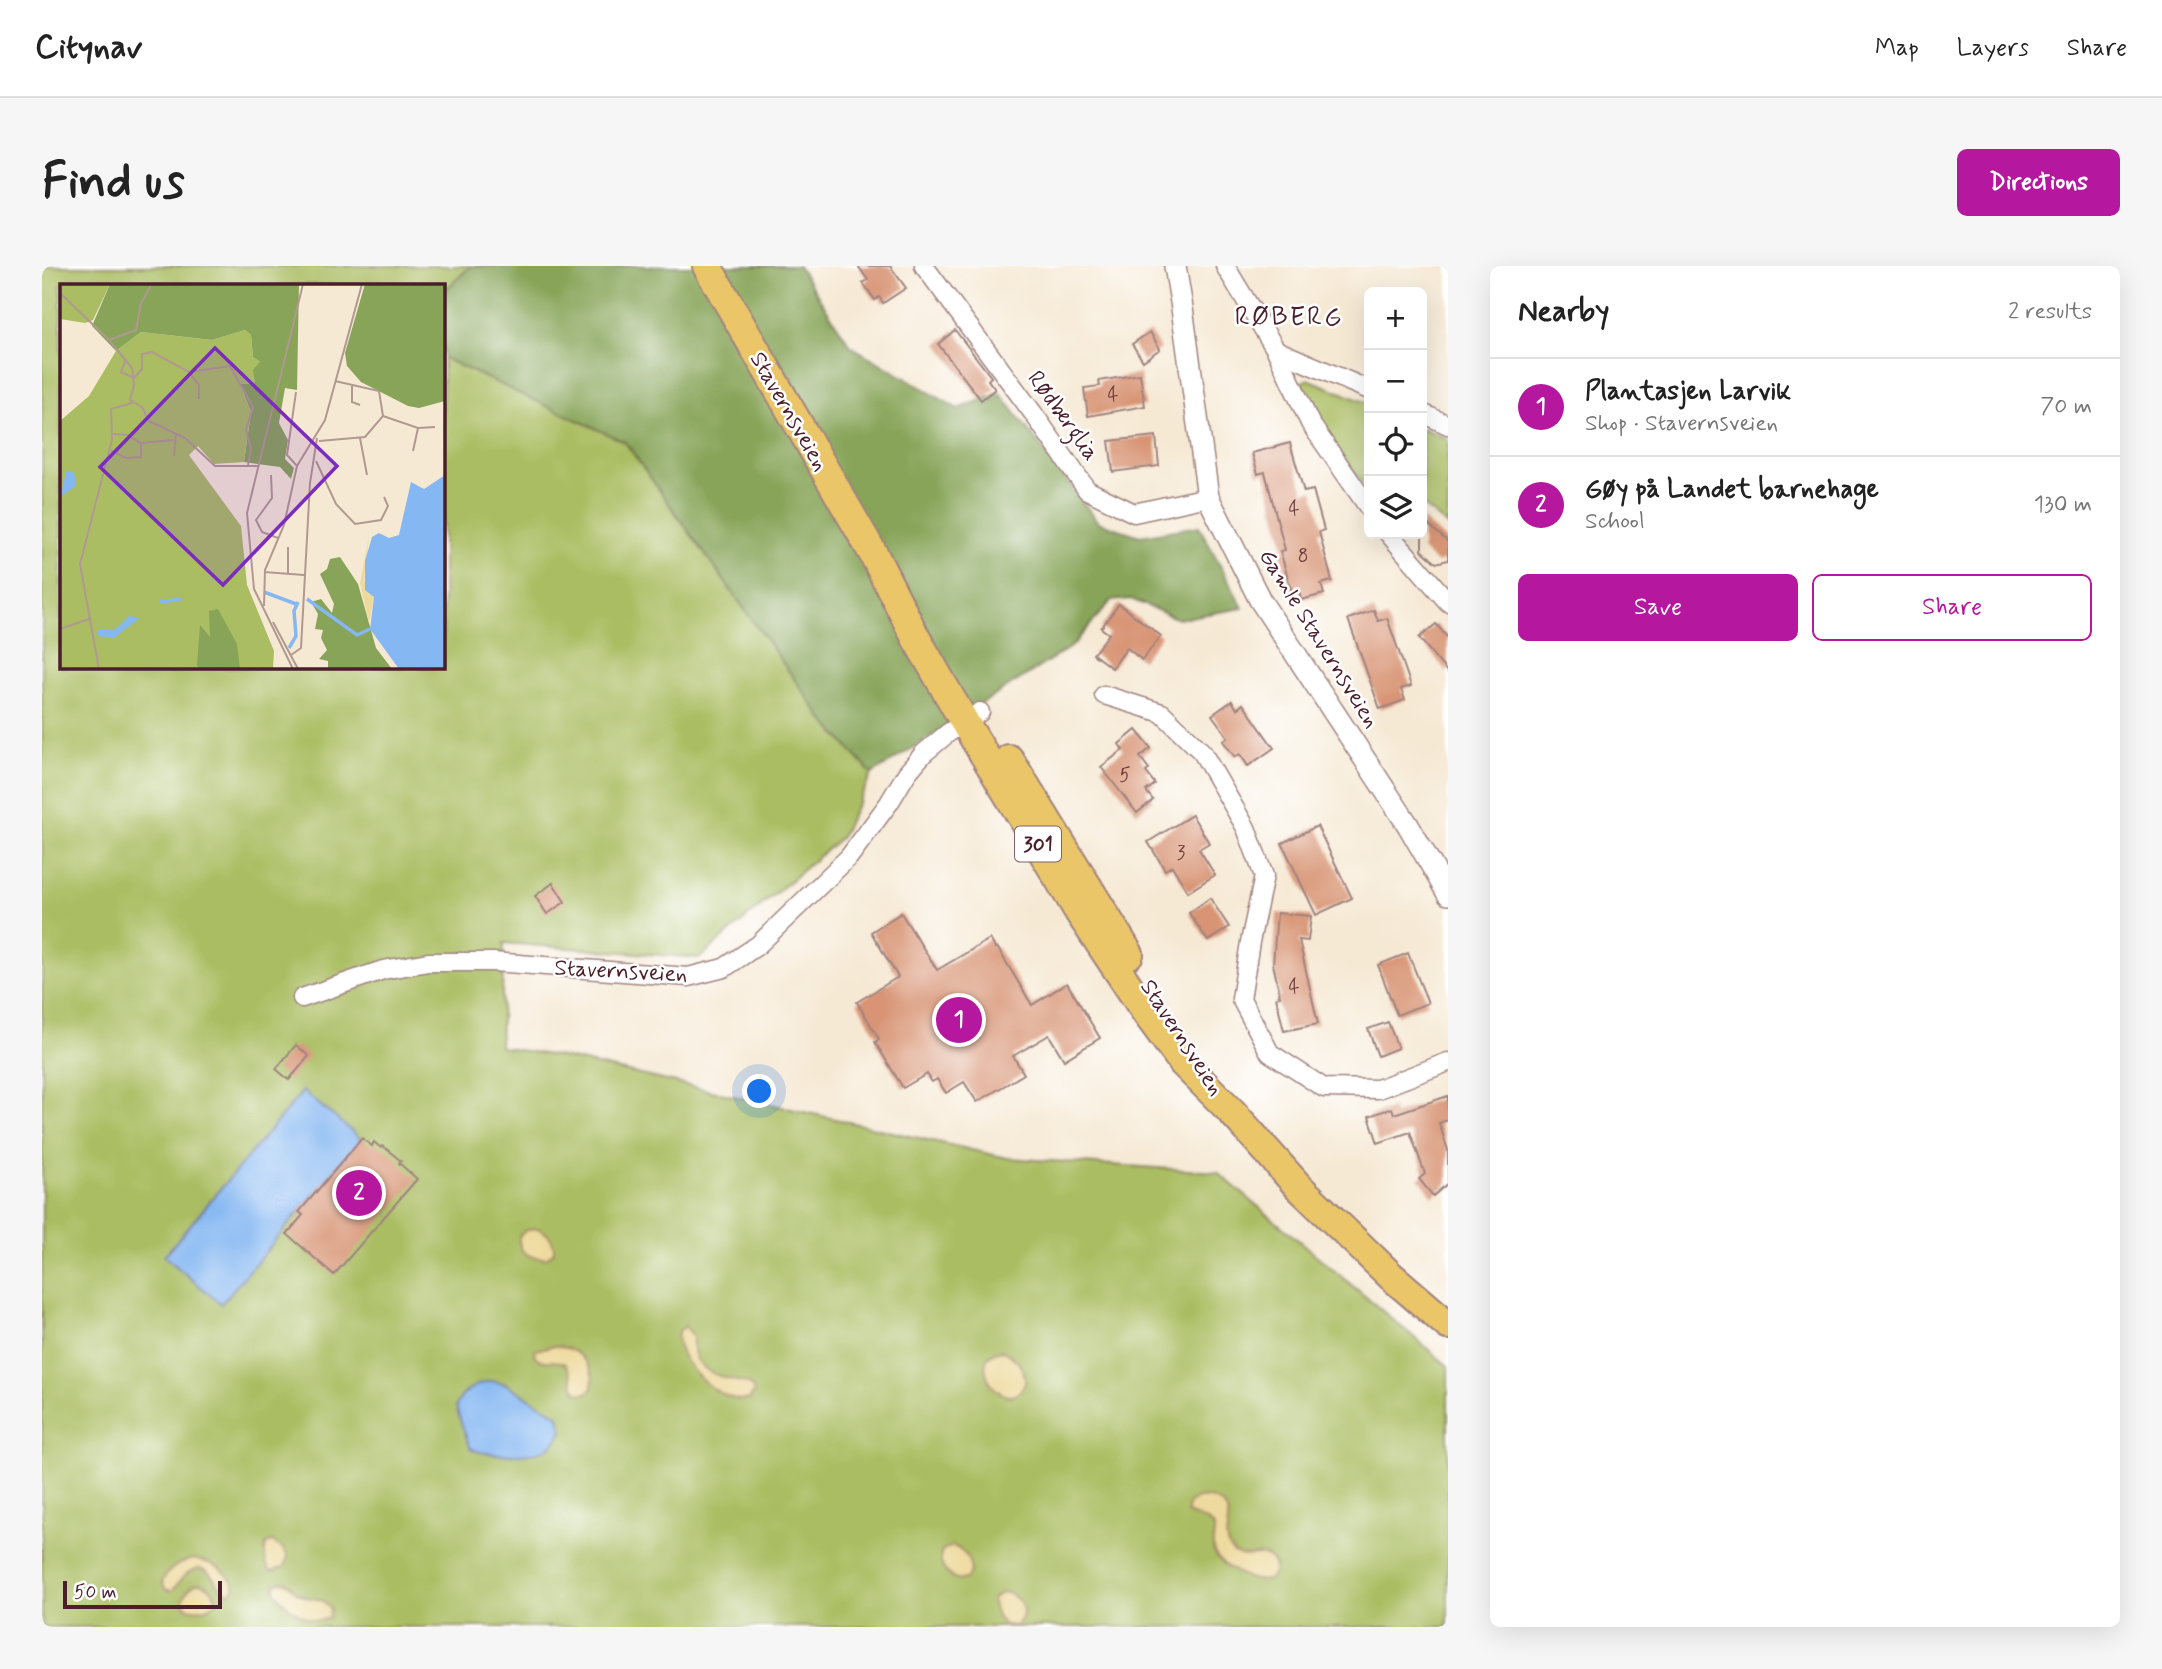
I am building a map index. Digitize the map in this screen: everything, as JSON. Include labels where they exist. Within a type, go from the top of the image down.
[{"type":"main road","name":"Stavernsveien","points":[[707,266],[874,555],[928,629],[1079,912],[1147,1014],[1183,1063],[1232,1112],[1266,1152],[1332,1220],[1448,1325]]},
{"type":"street","name":"Rødberglia","points":[[924,266],[1087,490],[1134,513],[1208,497]]},
{"type":"street","name":"Gamle Stavernsveien","points":[[1175,266],[1208,497],[1260,600],[1408,825],[1448,894]]},
{"type":"street","points":[[1225,266],[1276,350],[1310,423],[1364,501]]},
{"type":"street","points":[[1276,350],[1364,388]]},
{"type":"street","points":[[1427,415],[1448,425]]},
{"type":"street","points":[[1393,539],[1448,602]]},
{"type":"street","points":[[1104,695],[1162,713],[1202,752],[1246,828],[1264,876],[1241,999],[1270,1053],[1324,1088],[1378,1089],[1448,1062]]},
{"type":"street","name":"Stavernsveien","points":[[302,998],[383,970],[429,962],[493,962],[688,977],[724,968],[758,945],[849,857],[924,752],[973,717]]},
{"type":"green space","points":[[42,266],[471,266],[444,291],[444,284],[60,284],[60,668],[444,668],[444,358],[625,442],[823,719],[872,774],[841,837],[700,958],[504,943],[500,1047],[562,1057],[1007,1158],[1217,1172],[1448,1366],[1448,1627],[42,1627]]},
{"type":"green space","points":[[471,266],[798,266],[851,346],[958,409],[1000,393],[1098,522],[1140,536],[1199,526],[1243,608],[1178,619],[1131,599],[1111,601],[1072,646],[872,774],[823,719],[625,442],[444,358],[444,291]]},
{"type":"green space","points":[[1308,379],[1364,402],[1364,485],[1322,428],[1301,383]]},
{"type":"green space","points":[[1427,430],[1448,439],[1448,526],[1427,509]]},
{"type":"sand","points":[[537,1228],[552,1240],[554,1252],[546,1258],[530,1256],[520,1247],[519,1236],[526,1230]]},
{"type":"sand","points":[[685,1326],[693,1336],[693,1349],[702,1366],[718,1375],[749,1384],[754,1391],[750,1399],[739,1400],[726,1396],[701,1379],[691,1368],[678,1343],[678,1332]]},
{"type":"sand","points":[[551,1346],[568,1349],[583,1358],[593,1381],[591,1390],[584,1394],[577,1392],[564,1363],[544,1361],[534,1355],[536,1350]]},
{"type":"sand","points":[[1000,1350],[1012,1356],[1024,1373],[1023,1386],[1011,1396],[995,1389],[986,1372],[986,1362],[990,1355]]},
{"type":"sand","points":[[1198,1498],[1214,1500],[1225,1507],[1229,1547],[1240,1555],[1259,1555],[1270,1559],[1275,1566],[1273,1575],[1266,1580],[1248,1578],[1220,1560],[1213,1548],[1214,1527],[1209,1522],[1187,1513],[1188,1504]]},
{"type":"sand","points":[[272,1542],[288,1556],[285,1567],[271,1571],[265,1552],[266,1544]]},
{"type":"sand","points":[[953,1546],[961,1550],[969,1562],[971,1571],[966,1579],[951,1576],[942,1564],[941,1553]]},
{"type":"sand","points":[[192,1559],[224,1571],[235,1588],[230,1593],[225,1591],[208,1572],[198,1569],[185,1575],[172,1591],[165,1589],[162,1582],[167,1573]]},
{"type":"sand","points":[[282,1581],[306,1597],[322,1600],[330,1608],[329,1618],[314,1620],[291,1609],[275,1591],[275,1584]]},
{"type":"sand","points":[[199,1583],[211,1589],[216,1602],[203,1609],[188,1608],[183,1602],[185,1596],[190,1588]]},
{"type":"sand","points":[[1003,1592],[1015,1597],[1022,1606],[1022,1616],[1015,1626],[1004,1625],[997,1617],[992,1599]]},
{"type":"water","points":[[303,1091],[361,1139],[221,1304],[164,1256]]},
{"type":"water","points":[[492,1381],[506,1384],[559,1416],[562,1431],[557,1441],[548,1448],[532,1453],[486,1453],[471,1448],[456,1406],[462,1396],[471,1389]]},
{"type":"building","points":[[858,266],[890,266],[906,288],[883,303],[879,297],[875,300],[863,283],[868,280]]},
{"type":"building","points":[[955,330],[991,377],[988,380],[995,389],[981,400],[938,344]]},
{"type":"building","points":[[1150,332],[1160,349],[1143,361],[1132,344]]},
{"type":"building","points":[[1140,374],[1145,406],[1088,416],[1084,388],[1100,386],[1099,381]]},
{"type":"building","points":[[1156,436],[1159,466],[1113,472],[1109,441]]},
{"type":"building","points":[[1290,443],[1304,492],[1313,490],[1324,530],[1319,532],[1332,581],[1321,584],[1324,594],[1301,600],[1299,590],[1292,592],[1280,551],[1285,550],[1265,472],[1258,474],[1252,453]]},
{"type":"building","points":[[1427,523],[1448,542],[1448,560],[1436,563],[1422,550],[1422,539],[1427,539]]},
{"type":"building","points":[[1119,604],[1161,636],[1142,660],[1127,648],[1112,668],[1093,654],[1109,634],[1101,628]]},
{"type":"building","points":[[1374,610],[1378,621],[1387,618],[1411,686],[1401,689],[1405,700],[1380,709],[1348,619]]},
{"type":"building","points":[[1436,624],[1448,638],[1448,673],[1419,638]]},
{"type":"building","points":[[1232,701],[1237,709],[1243,704],[1274,748],[1248,766],[1240,754],[1235,757],[1223,741],[1228,737],[1212,715]]},
{"type":"building","points":[[1136,730],[1151,748],[1140,757],[1155,784],[1146,791],[1153,800],[1137,813],[1101,767],[1123,750],[1119,744]]},
{"type":"building","points":[[1192,815],[1209,843],[1199,849],[1215,875],[1188,892],[1172,866],[1165,870],[1148,842]]},
{"type":"building","points":[[1317,826],[1352,898],[1316,915],[1282,843]]},
{"type":"building","points":[[553,883],[565,902],[547,914],[535,896]]},
{"type":"building","points":[[1210,898],[1229,927],[1208,941],[1189,913]]},
{"type":"building","points":[[901,913],[937,970],[990,939],[1032,1005],[1067,983],[1100,1038],[1064,1060],[1049,1035],[1013,1056],[1024,1074],[977,1102],[964,1082],[946,1093],[937,1079],[932,1082],[927,1074],[903,1088],[875,1042],[879,1039],[857,1002],[898,977],[871,932]]},
{"type":"building","points":[[1277,913],[1311,916],[1308,941],[1299,940],[1318,1024],[1284,1031],[1276,997],[1280,996],[1273,964]]},
{"type":"building","points":[[1408,953],[1428,1003],[1397,1015],[1378,965]]},
{"type":"building","points":[[1388,1022],[1398,1048],[1378,1056],[1368,1029]]},
{"type":"building","points":[[296,1045],[309,1056],[289,1080],[276,1069]]},
{"type":"building","points":[[1448,1096],[1448,1120],[1439,1123],[1448,1150],[1448,1183],[1433,1196],[1419,1179],[1425,1174],[1410,1132],[1378,1143],[1369,1116],[1392,1108],[1394,1114]]},
{"type":"building","points":[[362,1138],[372,1146],[374,1142],[381,1148],[383,1146],[417,1179],[334,1275],[287,1234],[303,1215],[299,1212]]},
{"type":"place","name":"Plantasjen Larvik","points":[[959,1020]]},
{"type":"place","name":"Gøy på Landet barnehage","points":[[359,1193]]},
{"type":"district","name":"RØBERG","points":[[1289,316]]}]
